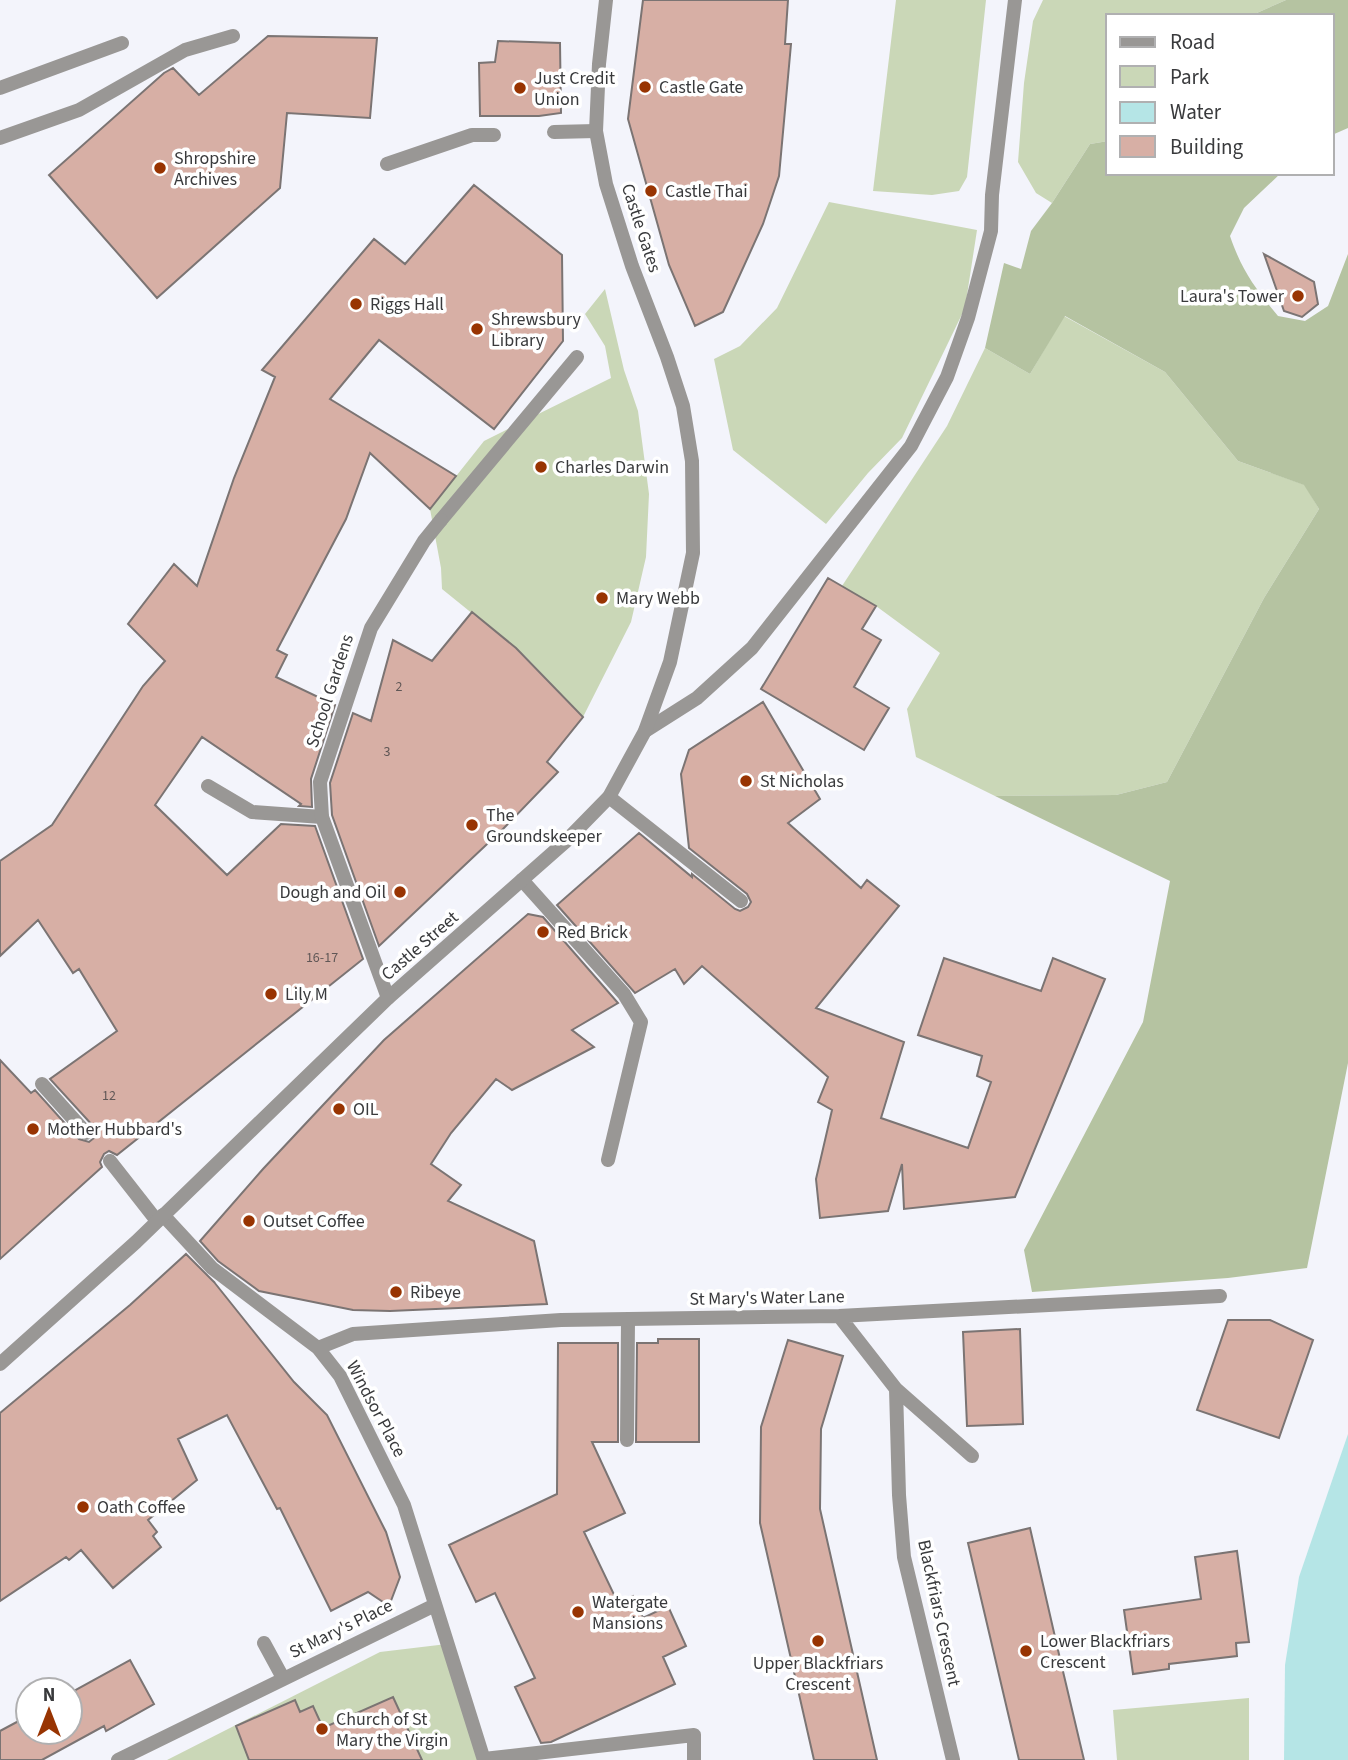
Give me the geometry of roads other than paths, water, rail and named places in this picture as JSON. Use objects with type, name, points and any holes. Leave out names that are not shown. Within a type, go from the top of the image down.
[{"type":"street","name":"Castle Gates","points":[[606,0],[599,64],[596,131],[606,184],[632,266],[683,406],[692,461]]},
{"type":"street","points":[[645,731],[697,698],[752,648],[911,446],[947,377],[968,318],[991,231],[993,182],[1015,0]]},
{"type":"street","points":[[0,138],[79,110],[185,50],[233,36]]},
{"type":"street","points":[[0,88],[122,43]]},
{"type":"street","points":[[554,132],[596,131]]},
{"type":"street","points":[[387,164],[472,135],[494,135]]},
{"type":"street","name":"School Gardens","points":[[388,998],[322,817],[320,782],[371,628],[424,541],[577,357]]},
{"type":"street","name":"Castle Street","points":[[0,1364],[160,1218],[388,998],[565,842],[609,797],[645,731],[670,662],[693,553],[692,461]]},
{"type":"street","points":[[208,786],[251,812],[322,817]]},
{"type":"street","points":[[609,797],[741,901]]},
{"type":"street","points":[[522,880],[624,994],[641,1022],[608,1160]]},
{"type":"street","points":[[42,1084],[86,1133]]},
{"type":"street","name":"Windsor Place","points":[[110,1161],[160,1218],[212,1268],[317,1348],[340,1376],[404,1505],[435,1605]]},
{"type":"street","name":"St Mary's Water Lane","points":[[317,1348],[354,1334],[561,1320],[839,1316],[1220,1296]]},
{"type":"street","points":[[839,1316],[897,1389],[972,1456]]},
{"type":"street","points":[[627,1440],[628,1320]]},
{"type":"street","name":"Blackfriars Crescent","points":[[897,1389],[899,1495],[904,1557],[953,1760]]},
{"type":"street","points":[[435,1605],[484,1760],[694,1735],[694,1760]]},
{"type":"street","name":"St Mary's Place","points":[[118,1760],[435,1605]]},
{"type":"street","points":[[264,1643],[283,1678]]},
{"type":"water","points":[[1348,1434],[1348,1760],[1284,1760],[1285,1665],[1299,1577]]},
{"type":"place","name":"Castle Gate","points":[[645,87]]},
{"type":"place","name":"Just Credit Union","points":[[520,88]]},
{"type":"place","name":"Shropshire Archives","points":[[160,168]]},
{"type":"place","name":"Castle Thai","points":[[651,191]]},
{"type":"place","name":"Laura's Tower","points":[[1298,296]]},
{"type":"place","name":"Riggs Hall","points":[[356,304]]},
{"type":"place","name":"Shrewsbury Library","points":[[477,329]]},
{"type":"place","name":"Charles Darwin","points":[[541,467]]},
{"type":"place","name":"Mary Webb","points":[[602,598]]},
{"type":"place","name":"St Nicholas","points":[[746,781]]},
{"type":"place","name":"The Groundskeeper","points":[[472,825]]},
{"type":"place","name":"Dough and Oil","points":[[400,892]]},
{"type":"place","name":"Red Brick","points":[[543,932]]},
{"type":"place","name":"Lily M","points":[[271,994]]},
{"type":"place","name":"OIL","points":[[339,1109]]},
{"type":"place","name":"Mother Hubbard's","points":[[33,1129]]},
{"type":"place","name":"Outset Coffee","points":[[249,1221]]},
{"type":"place","name":"Ribeye","points":[[396,1292]]},
{"type":"place","name":"Oath Coffee","points":[[83,1507]]},
{"type":"place","name":"Watergate Mansions","points":[[578,1612]]},
{"type":"place","name":"Upper Blackfriars Crescent","points":[[818,1641]]},
{"type":"place","name":"Lower Blackfriars Crescent","points":[[1026,1651]]},
{"type":"place","name":"Church of St Mary the Virgin","points":[[322,1729]]}]
